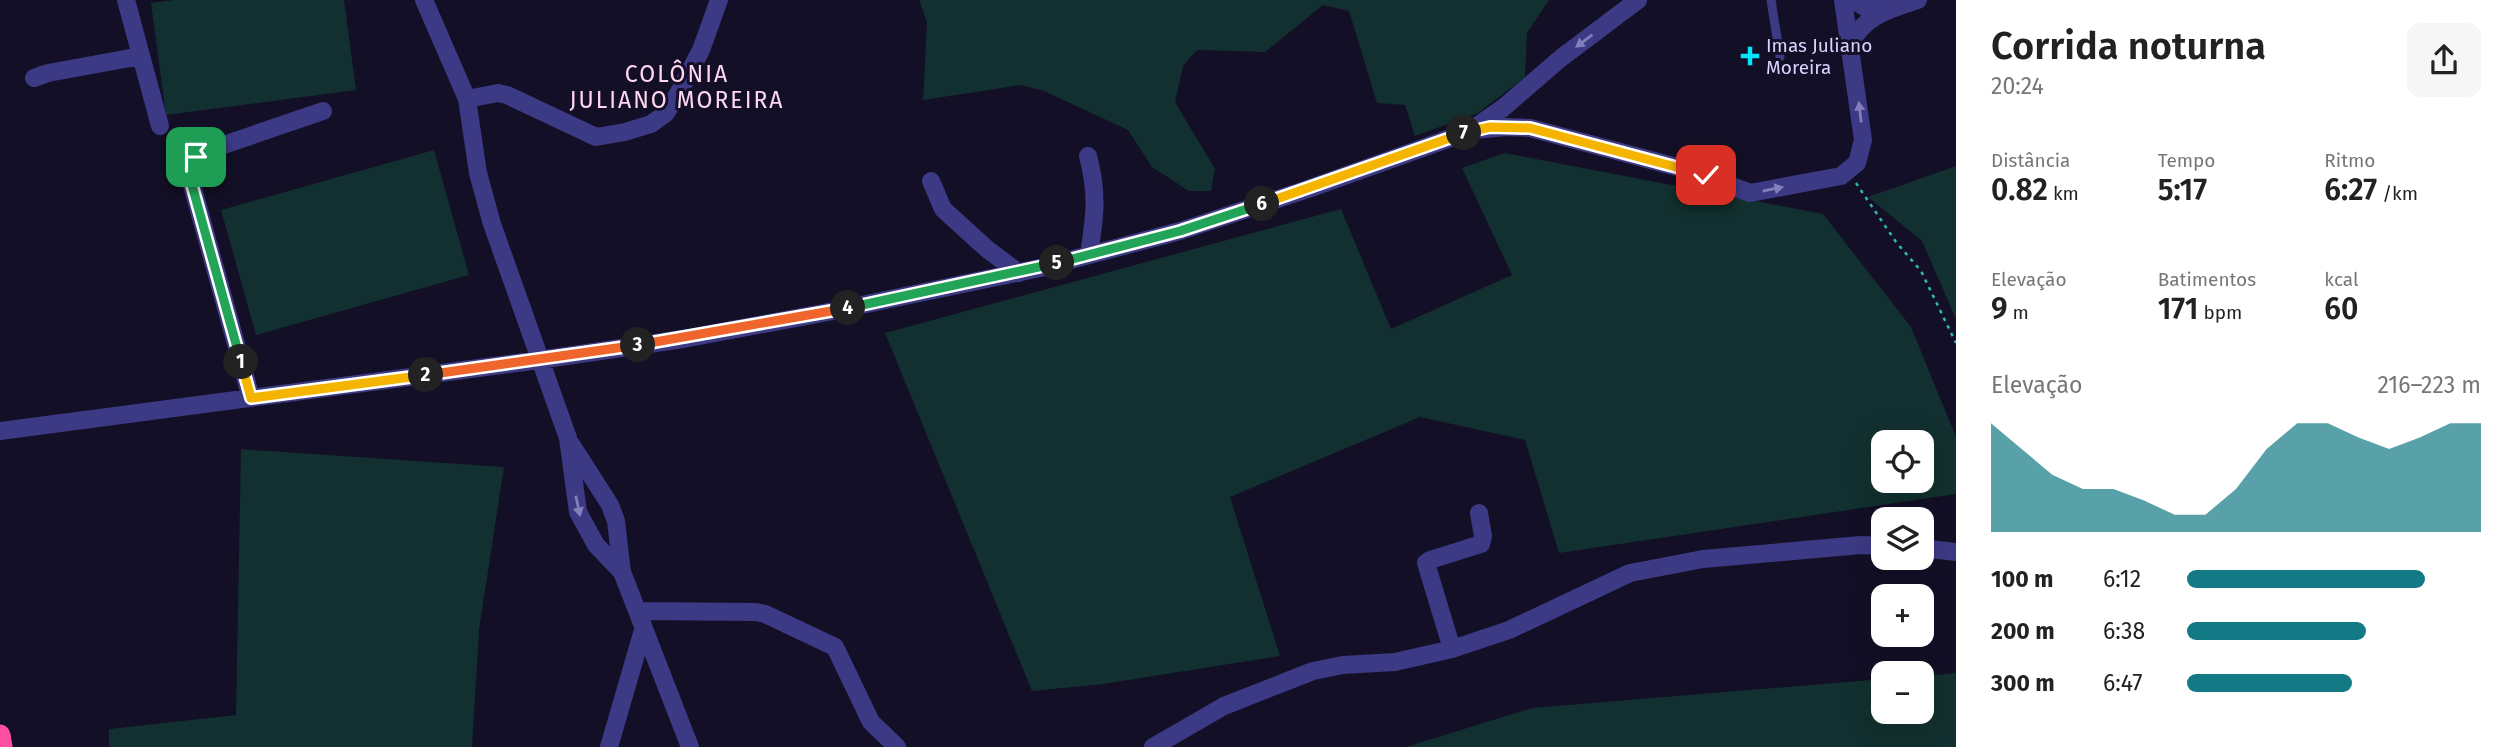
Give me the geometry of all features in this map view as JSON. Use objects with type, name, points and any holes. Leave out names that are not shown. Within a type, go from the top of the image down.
[{"type":"highway","points":[[0,735],[2,747]]},
{"type":"street","points":[[126,0],[160,126]]},
{"type":"street","points":[[424,0],[467,99],[478,173],[488,211],[568,438],[578,512],[596,545],[622,572]]},
{"type":"street","points":[[467,99],[498,93],[507,95],[596,137],[651,124],[665,114],[678,94],[701,50],[719,0]]},
{"type":"street","points":[[1469,131],[1503,108],[1561,58],[1638,0]]},
{"type":"street","points":[[0,431],[683,339],[1019,273],[1180,231],[1308,189],[1469,131],[1498,127],[1530,128],[1692,171],[1750,192],[1841,176],[1857,163],[1863,140],[1843,0]]},
{"type":"street","points":[[1854,0],[1859,5],[1874,10],[1892,9]]},
{"type":"street","points":[[1850,47],[1861,26],[1892,9],[1918,0]]},
{"type":"street","points":[[34,78],[141,56]]},
{"type":"street","points":[[251,398],[190,178],[192,165],[203,152],[323,111]]},
{"type":"street","points":[[1088,156],[1096,196],[1089,254]]},
{"type":"street","points":[[931,181],[943,209],[987,249],[1019,273]]},
{"type":"street","points":[[568,438],[610,505],[616,521],[622,572],[690,747]]},
{"type":"street","points":[[1452,649],[1426,563],[1481,544],[1483,536],[1479,513]]},
{"type":"street","points":[[1153,747],[1224,706],[1313,671],[1343,665],[1395,662],[1452,649],[1509,630],[1630,573],[1703,559],[1871,545]]},
{"type":"street","points":[[1934,549],[1956,552]]},
{"type":"street","points":[[638,611],[756,612],[827,641],[839,653],[871,722],[897,747]]},
{"type":"street","points":[[609,747],[643,630]]},
{"type":"lane","points":[[1771,0],[1780,57]]},
{"type":"path","points":[[1848,172],[1896,242],[1921,271],[1956,343]]},
{"type":"green space","points":[[174,0],[344,0],[356,90],[166,115],[151,3]]},
{"type":"green space","points":[[919,0],[1549,0],[1527,33],[1525,77],[1478,113],[1415,136],[1405,105],[1377,103],[1349,11],[1323,5],[1265,52],[1197,50],[1183,66],[1175,102],[1215,169],[1211,191],[1189,191],[1152,167],[1128,130],[1044,91],[1021,85],[923,100],[927,22]]},
{"type":"green space","points":[[434,150],[469,275],[256,335],[221,210]]},
{"type":"green space","points":[[1505,153],[1823,214],[1911,327],[1956,437],[1956,494],[1559,553],[1525,440],[1420,417],[1230,497],[1280,656],[1103,684],[1032,691],[885,333],[1341,209],[1391,329],[1512,275],[1462,168]]},
{"type":"green space","points":[[1956,166],[1956,319],[1922,241],[1868,197]]},
{"type":"green space","points":[[241,449],[504,467],[479,630],[472,747],[109,747],[109,729],[236,715]]},
{"type":"green space","points":[[1956,673],[1956,747],[1406,747],[1532,708],[1871,680],[1871,724],[1934,724],[1934,675]]},
{"type":"place","name":"Imas Juliano Moreira","points":[[1750,56]]},
{"type":"district","name":"COLÔNIA JULIANO MOREIRA","points":[[677,87]]},
{"type":"route","points":[[196,157],[190,178],[251,398],[683,339],[1040,268],[1180,231],[1308,189],[1469,131],[1490,127],[1530,128],[1706,175]]}]
